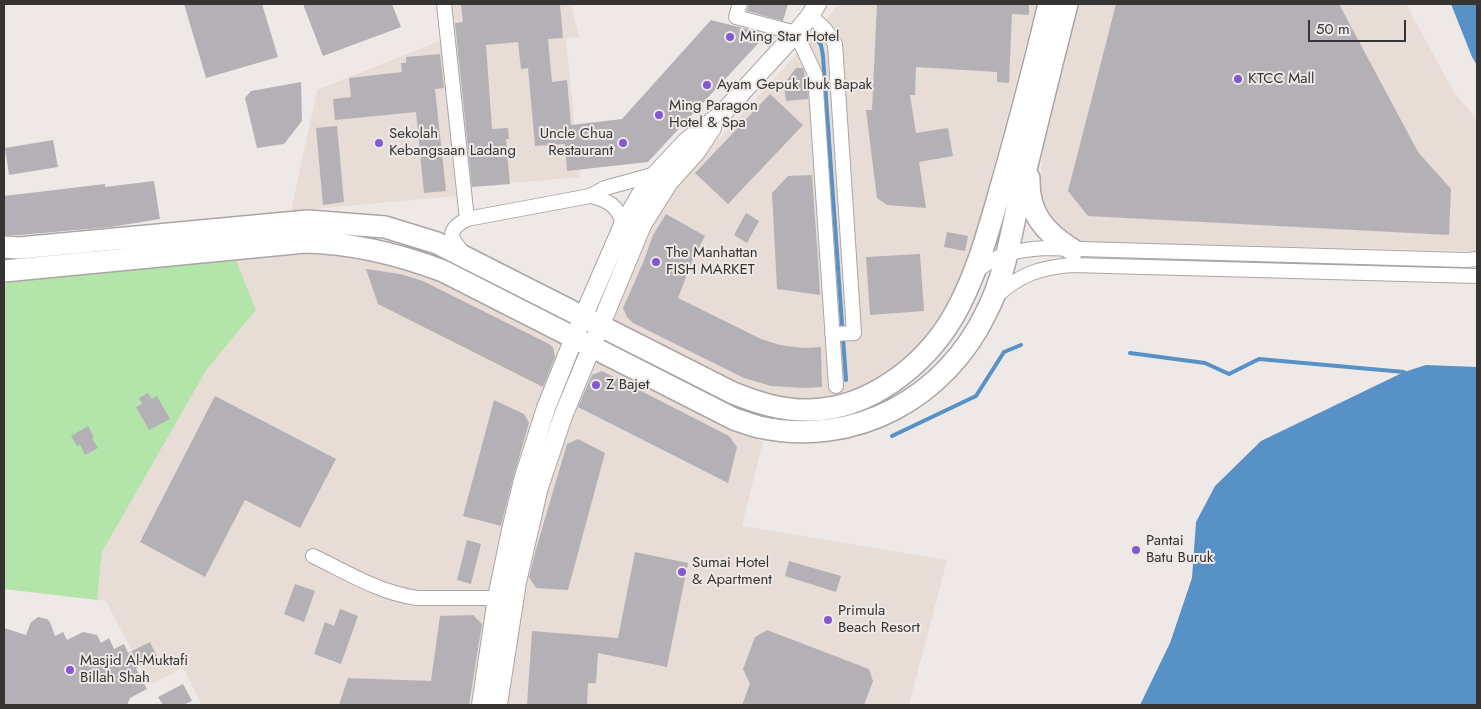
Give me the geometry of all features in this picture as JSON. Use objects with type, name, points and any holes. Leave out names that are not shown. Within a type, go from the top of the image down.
[{"type":"main road","points":[[4,247],[19,248],[308,221],[386,228],[437,243],[733,393],[759,404],[810,410],[837,406],[866,397],[910,368],[923,356],[948,325],[964,298],[974,273],[1014,140],[1049,4]]},
{"type":"main road","points":[[4,271],[305,242],[327,242],[359,246],[436,268],[734,419],[759,427],[796,432],[856,425],[904,405],[929,386],[945,373],[975,334],[992,300],[1006,253],[1067,4]]},
{"type":"main road","points":[[1030,153],[1028,193],[1033,210],[1050,232],[1060,242],[1073,250]]},
{"type":"street","points":[[444,4],[467,219]]},
{"type":"street","points":[[740,4],[736,17],[796,33]]},
{"type":"street","points":[[592,321],[623,225],[640,194],[686,142],[721,114],[796,33],[813,10],[835,44],[854,333],[832,334]]},
{"type":"street","points":[[796,33],[815,74],[836,386]]},
{"type":"street","points":[[481,705],[497,598],[511,530],[546,408],[583,342],[642,225],[669,182],[696,152],[721,114]]},
{"type":"street","points":[[466,257],[453,241],[451,234],[454,227],[467,219],[590,196],[605,188],[656,174]]},
{"type":"street","points":[[590,196],[615,206],[621,215],[623,225]]},
{"type":"street","points":[[974,273],[1006,253],[1027,249],[1477,259]]},
{"type":"street","points":[[992,300],[1012,282],[1023,276],[1051,267],[1071,265],[1477,276]]},
{"type":"street","points":[[498,705],[515,597],[539,486],[563,416],[583,342]]},
{"type":"street","points":[[313,556],[390,593],[417,598],[515,597]]},
{"type":"shaded area","points":[[448,4],[571,4],[579,37],[566,38],[580,177],[465,187]]},
{"type":"shaded area","points":[[838,4],[1037,4],[961,290],[941,326],[889,375],[841,398],[815,401],[789,399],[756,393],[619,326],[612,318],[655,213],[668,194],[818,31]]},
{"type":"shaded area","name":"KTCC Mall","points":[[1078,4],[1406,4],[1454,92],[1477,120],[1477,251],[1079,242],[1061,235],[1043,209],[1039,192],[1043,149]]},
{"type":"shaded area","name":"Sekolah Kebangsaan Ladang","points":[[442,40],[456,196],[291,211],[317,90]]},
{"type":"shaded area","points":[[311,254],[376,259],[420,271],[763,442],[742,526],[947,560],[909,705],[202,705],[183,668],[149,685],[106,601],[97,600],[102,552],[207,369],[256,310],[236,260]]},
{"type":"green space","points":[[236,260],[256,310],[207,369],[102,552],[97,600],[4,589],[4,284],[17,281]]},
{"type":"water","points":[[1451,4],[1477,4],[1477,65],[1472,57]]},
{"type":"water","points":[[1426,365],[1477,367],[1477,705],[1140,705],[1170,643],[1192,578],[1196,522],[1215,486],[1261,441],[1404,372]]},
{"type":"building","points":[[184,4],[262,4],[278,57],[206,78]]},
{"type":"building","points":[[303,4],[392,4],[401,27],[323,56]]},
{"type":"building","points":[[461,4],[560,4],[563,38],[548,39],[552,82],[567,80],[571,125],[622,119],[711,20],[767,34],[648,162],[567,171],[565,144],[535,146],[528,68],[521,69],[518,42],[486,45],[492,129],[508,128],[509,139],[506,139],[510,184],[472,187],[455,23],[463,22]]},
{"type":"building","points":[[749,4],[788,4],[783,21],[747,11]]},
{"type":"building","points":[[877,4],[1029,4],[1029,15],[1012,14],[1009,83],[997,82],[997,72],[916,67],[915,95],[910,95],[916,133],[948,128],[953,156],[919,162],[926,208],[887,205],[877,198],[866,110],[872,110]]},
{"type":"building","name":"KTCC Mall","points":[[1116,4],[1339,4],[1418,152],[1451,189],[1449,235],[1088,216],[1068,191]]},
{"type":"building","points":[[440,54],[444,88],[435,89],[446,191],[424,193],[416,112],[335,120],[333,99],[351,97],[349,78],[402,72],[401,63],[406,63],[406,57]]},
{"type":"building","points":[[796,68],[803,68],[805,79],[807,79],[808,99],[786,101],[784,84]]},
{"type":"building","points":[[301,82],[302,121],[284,144],[257,148],[245,98],[251,91]]},
{"type":"building","points":[[770,94],[803,125],[728,204],[695,173]]},
{"type":"building","points":[[337,126],[344,202],[323,205],[316,128]]},
{"type":"building","points":[[53,140],[58,167],[9,175],[5,148]]},
{"type":"building","points":[[812,175],[820,295],[777,289],[772,193],[788,176]]},
{"type":"building","points":[[154,181],[160,219],[111,227],[4,235],[4,196],[105,184],[105,187]]},
{"type":"building","points":[[746,213],[759,221],[747,243],[734,235]]},
{"type":"building","points":[[666,214],[705,236],[693,259],[678,298],[761,339],[780,345],[803,348],[821,347],[822,387],[771,386],[744,378],[633,323],[627,317],[623,308],[653,235]]},
{"type":"building","points":[[947,232],[968,236],[965,251],[944,247]]},
{"type":"building","points":[[920,254],[924,311],[870,315],[866,257]]},
{"type":"building","points":[[366,269],[400,274],[423,281],[549,344],[553,347],[555,357],[543,387],[378,304]]},
{"type":"building","points":[[602,371],[729,436],[737,447],[728,483],[578,407],[592,375]]},
{"type":"building","points":[[148,393],[152,399],[157,396],[170,419],[149,430],[136,407],[142,404],[139,398]]},
{"type":"building","points":[[215,396],[336,459],[300,528],[245,500],[205,577],[140,542]]},
{"type":"building","points":[[494,400],[524,414],[529,423],[501,526],[463,516]]},
{"type":"building","points":[[88,426],[98,448],[85,455],[80,445],[77,446],[71,436]]},
{"type":"building","points":[[578,439],[605,453],[568,590],[536,588],[529,577],[536,549],[567,444]]},
{"type":"building","points":[[467,540],[481,544],[471,584],[457,580]]},
{"type":"building","points":[[635,552],[688,563],[667,667],[598,653],[596,683],[588,683],[587,705],[527,705],[532,631],[618,638]]},
{"type":"building","points":[[789,561],[841,576],[836,592],[785,576]]},
{"type":"building","points":[[295,584],[315,591],[304,622],[284,614]]},
{"type":"building","points":[[340,609],[358,616],[341,664],[314,654],[325,622],[334,626]]},
{"type":"building","points":[[473,615],[482,624],[469,705],[339,705],[348,678],[431,681],[440,616]]},
{"type":"building","name":"Masjid Al-Muktafi Billah Shah","points":[[38,617],[47,619],[50,622],[55,636],[63,632],[67,640],[83,632],[97,635],[101,643],[109,638],[114,649],[124,644],[128,653],[150,642],[157,657],[136,668],[147,689],[130,698],[127,705],[4,705],[4,628],[26,635],[31,622]]},
{"type":"building","points":[[767,630],[869,669],[873,681],[864,705],[742,705],[750,684],[743,669],[755,637]]},
{"type":"building","points":[[183,684],[192,701],[183,705],[163,705],[158,697]]},
{"type":"waterway","points":[[815,37],[821,45],[823,56],[846,380]]},
{"type":"waterway","points":[[892,436],[976,396],[1004,352],[1021,345]]},
{"type":"waterway","points":[[1130,353],[1205,363],[1229,374],[1259,359],[1404,372]]},
{"type":"place","name":"Ming Star Hotel","points":[[730,37]]},
{"type":"place","name":"KTCC Mall","points":[[1238,79]]},
{"type":"place","name":"Ayam Gepuk Ibuk Bapak","points":[[707,85]]},
{"type":"place","name":"Ming Paragon Hotel & Spa","points":[[659,115]]},
{"type":"place","name":"Sekolah Kebangsaan Ladang","points":[[379,143]]},
{"type":"place","name":"Uncle Chua Restaurant","points":[[623,143]]},
{"type":"place","name":"The Manhattan FISH MARKET","points":[[656,262]]},
{"type":"place","name":"Z Bajet","points":[[596,385]]},
{"type":"place","name":"Pantai Batu Buruk","points":[[1136,550]]},
{"type":"place","name":"Sumai Hotel & Apartment","points":[[682,572]]},
{"type":"place","name":"Primula Beach Resort","points":[[828,620]]},
{"type":"place","name":"Masjid Al-Muktafi Billah Shah","points":[[70,670]]}]
